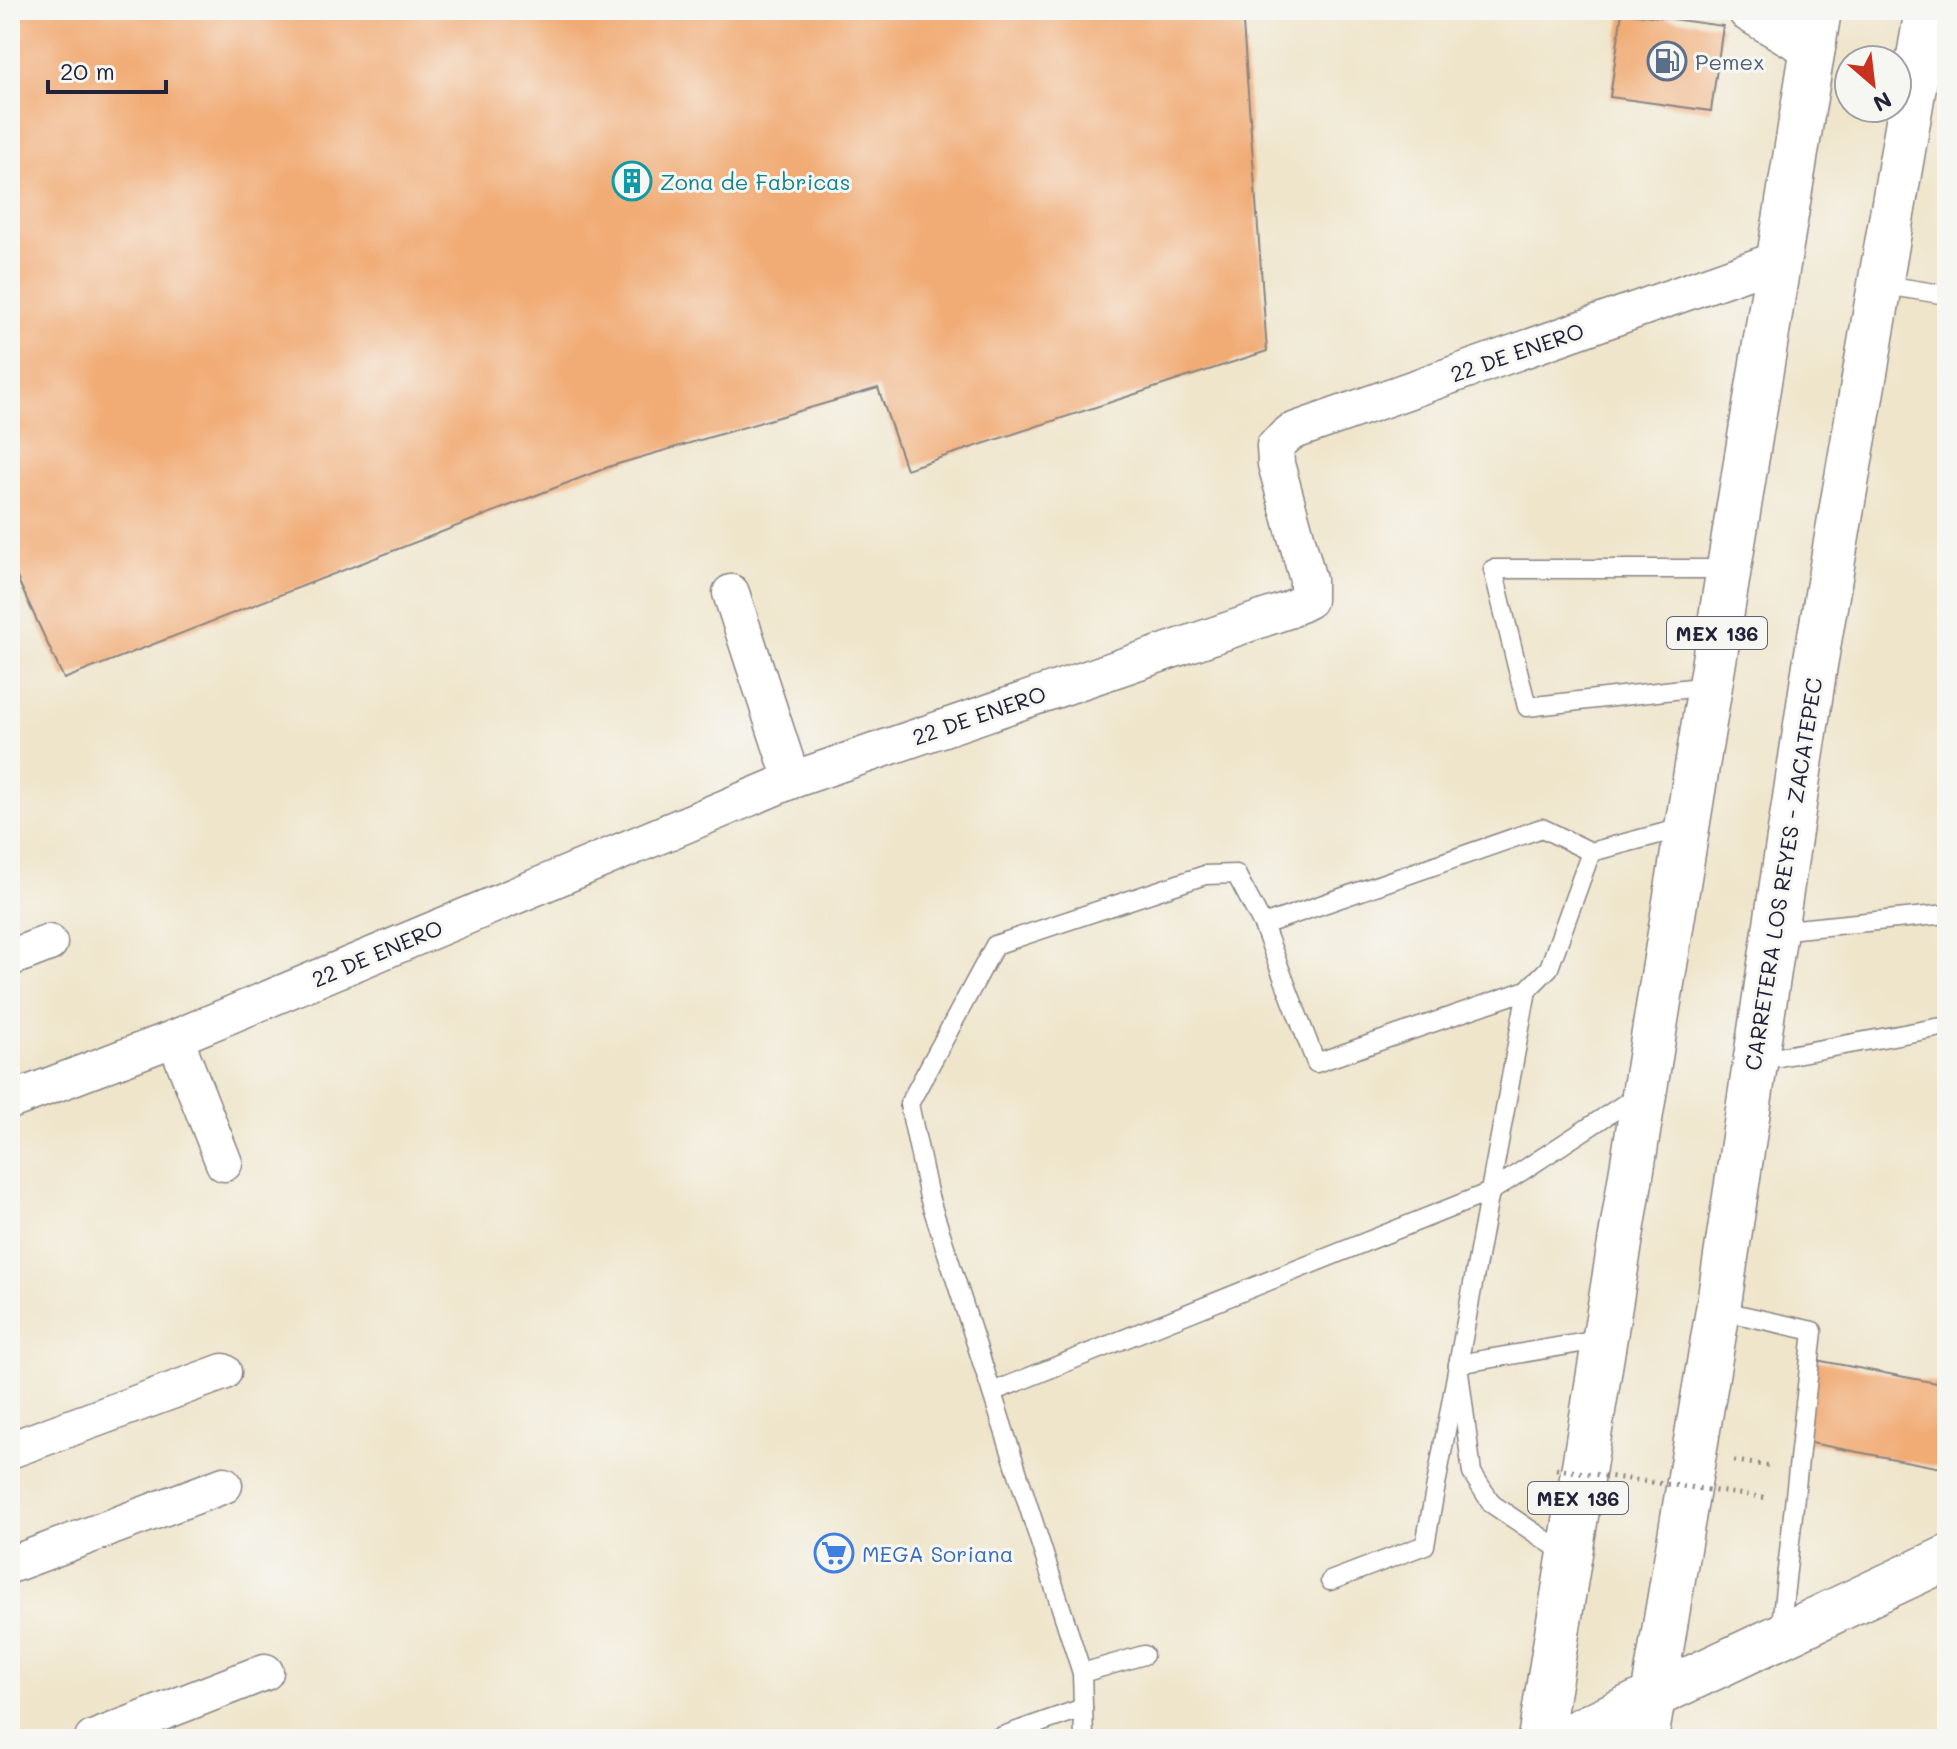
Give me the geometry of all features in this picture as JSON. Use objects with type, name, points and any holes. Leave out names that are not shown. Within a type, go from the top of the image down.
[{"type":"main road","points":[[1750,10],[1816,28]]},
{"type":"main road","name":"CARRETERA LOS REYES - ZACATEPEC","points":[[1649,1718],[1718,1310],[1818,650],[1927,10]]},
{"type":"main road","name":"MEX 136","points":[[1540,1739],[1816,28]]},
{"type":"main road","points":[[1562,1739],[1649,1718],[1780,1637],[1947,1558]]},
{"type":"street","name":"22 DE ENERO","points":[[10,1101],[175,1038],[792,780],[1288,610],[1308,600],[1308,580],[1276,464],[1275,446],[1291,432],[1777,260]]},
{"type":"street","points":[[731,593],[792,780]]},
{"type":"street","points":[[10,958],[49,943]]},
{"type":"street","points":[[175,1038],[224,1163]]},
{"type":"street","points":[[10,1450],[223,1372]]},
{"type":"street","points":[[10,1565],[224,1485]]},
{"type":"street","points":[[93,1739],[265,1672]]},
{"type":"lane","points":[[1879,284],[1947,295]]},
{"type":"lane","points":[[1708,686],[1527,707],[1493,569],[1728,569]]},
{"type":"lane","points":[[1263,925],[1542,828],[1591,852],[1686,827]]},
{"type":"lane","points":[[1084,1739],[1082,1673],[929,1197],[909,1104],[995,945],[1205,875],[1236,874],[1263,925],[1316,1063],[1527,990],[1549,968],[1591,852]]},
{"type":"lane","points":[[1776,931],[1947,914]]},
{"type":"lane","points":[[1330,1581],[1425,1545],[1527,990]]},
{"type":"lane","points":[[1754,1061],[1947,1026]]},
{"type":"lane","points":[[992,1392],[1490,1192],[1643,1091]]},
{"type":"lane","points":[[1718,1310],[1813,1331],[1780,1637]]},
{"type":"lane","points":[[1458,1364],[1604,1339]]},
{"type":"lane","points":[[1458,1364],[1472,1473],[1492,1504],[1569,1556]]},
{"type":"lane","points":[[1082,1673],[1144,1655]]},
{"type":"lane","points":[[994,1739],[1083,1708]]},
{"type":"path","points":[[1556,1469],[1768,1498]]},
{"type":"building","name":"Zona de Fabricas","points":[[10,10],[1242,10],[1267,351],[906,469],[878,388],[611,466],[64,679],[10,563]]},
{"type":"building","name":"Pemex","points":[[1622,12],[1723,26],[1711,111],[1610,97]]},
{"type":"building","points":[[1816,1360],[1947,1385],[1947,1469],[1800,1441]]},
{"type":"place","name":"Pemex","points":[[1667,61]]},
{"type":"place","name":"Zona de Fabricas","points":[[632,181]]},
{"type":"place","name":"MEGA Soriana","points":[[834,1553]]}]
